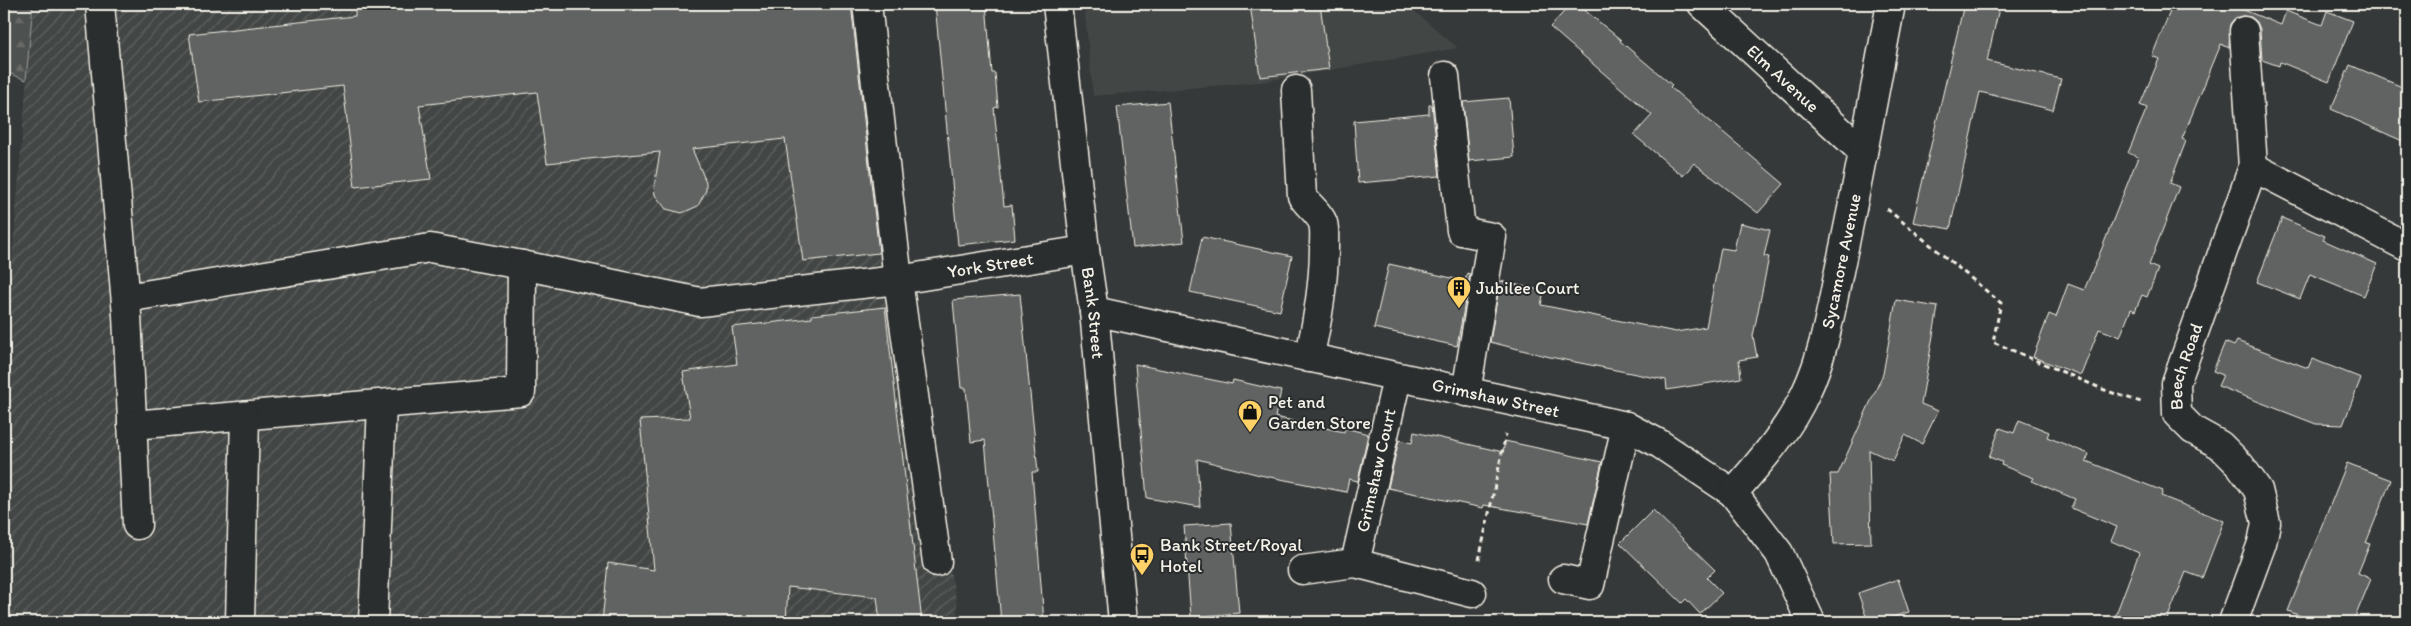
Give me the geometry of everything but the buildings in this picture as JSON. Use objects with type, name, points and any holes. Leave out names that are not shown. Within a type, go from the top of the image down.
[{"type":"street","points":[[100,4],[126,298],[137,525]]},
{"type":"street","points":[[867,4],[898,280],[937,562]]},
{"type":"street","name":"Bank Street","points":[[1057,4],[1085,250],[1094,311],[1123,622]]},
{"type":"street","name":"Elm Avenue","points":[[1702,4],[1863,152]]},
{"type":"street","name":"Sycamore Avenue","points":[[1733,493],[1762,461],[1806,393],[1822,353],[1857,185],[1891,4]]},
{"type":"street","name":"Beech Road","points":[[2233,622],[2262,543],[2266,522],[2258,490],[2240,464],[2220,445],[2193,430],[2177,414],[2176,383],[2253,167],[2244,31]]},
{"type":"street","points":[[1446,76],[1462,231],[1492,237],[1466,392]]},
{"type":"street","points":[[1296,90],[1302,196],[1324,224],[1321,303],[1309,358]]},
{"type":"street","points":[[2253,167],[2407,247]]},
{"type":"street","name":"York Street","points":[[126,298],[430,248],[700,302],[898,280],[1085,250]]},
{"type":"street","points":[[132,425],[521,392],[522,266]]},
{"type":"street","name":"Grimshaw Street","points":[[1094,311],[1626,426],[1660,444],[1733,493],[1780,553],[1811,622]]},
{"type":"street","name":"Grimshaw Court","points":[[1355,563],[1397,378]]},
{"type":"street","points":[[373,622],[382,404]]},
{"type":"street","points":[[240,622],[244,416]]},
{"type":"street","points":[[1563,579],[1590,585],[1626,426]]},
{"type":"street","points":[[1302,570],[1355,563],[1472,593]]},
{"type":"path","points":[[1857,185],[2001,303],[1993,342],[2107,391],[2177,414]]},
{"type":"path","points":[[1472,593],[1512,402]]},
{"type":"shaded area","points":[[33,4],[858,4],[887,264],[957,603],[958,622],[4,622],[4,358]]},
{"type":"shaded area","points":[[1084,4],[1406,4],[1458,48],[1260,82],[1093,96]]},
{"type":"green space","points":[[4,4],[33,4],[26,80],[4,71]]},
{"type":"place","name":"Jubilee Court","points":[[1459,309]]},
{"type":"place","name":"Pet and Garden Store","points":[[1250,433]]},
{"type":"place","name":"Bank Street/Royal Hotel","points":[[1142,576]]}]
